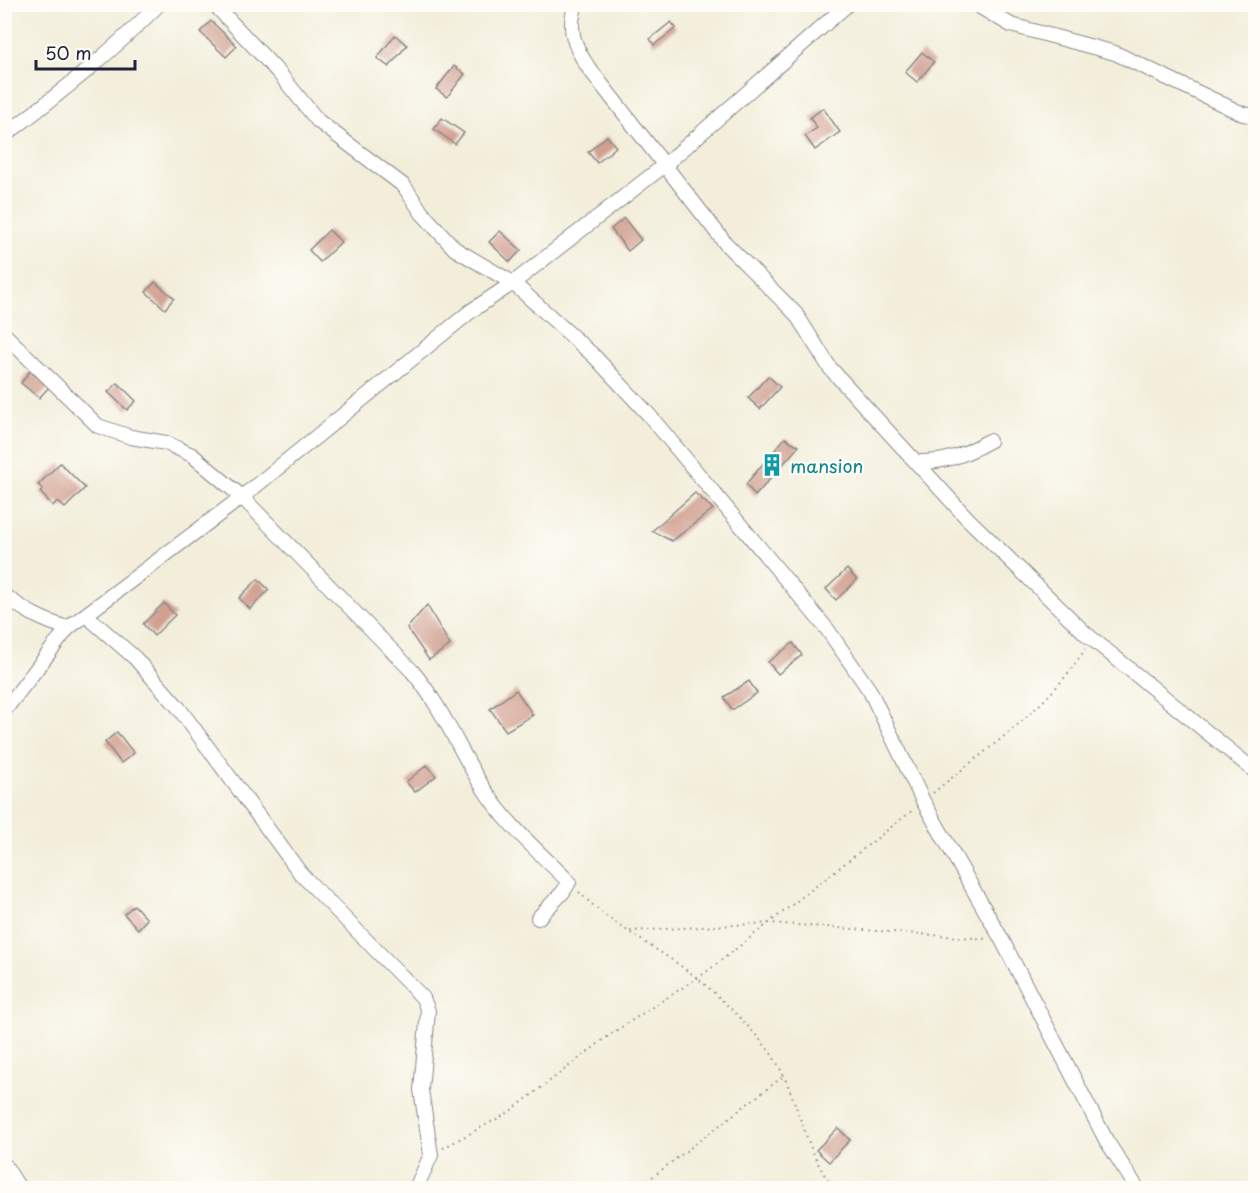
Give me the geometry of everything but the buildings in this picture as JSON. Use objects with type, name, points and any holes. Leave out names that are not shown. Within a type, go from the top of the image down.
[{"type":"street","points":[[4,136],[77,81],[159,4]]},
{"type":"street","points":[[214,4],[279,73],[318,121],[404,186],[423,213],[454,249],[513,283],[595,357],[649,415],[827,629],[870,691],[923,801],[1002,940],[1106,1140],[1137,1188]]},
{"type":"street","points":[[576,4],[571,25],[579,52],[726,244],[796,314],[830,368],[967,518],[1091,638],[1256,772]]},
{"type":"street","points":[[4,711],[68,628],[87,616],[242,497],[471,310],[513,283],[666,164],[848,4]]},
{"type":"street","points":[[975,4],[1011,25],[1115,53],[1243,114],[1256,116]]},
{"type":"street","points":[[4,334],[98,426],[131,437],[166,443],[192,455],[242,497],[421,682],[483,787],[502,813],[569,882],[563,892],[538,918]]},
{"type":"street","points":[[916,462],[936,463],[956,458],[989,441]]},
{"type":"street","points":[[4,595],[24,611],[46,622],[68,628]]},
{"type":"street","points":[[87,616],[128,652],[178,707],[301,874],[423,998],[428,1011],[421,1090],[431,1155],[420,1182],[407,1188]]},
{"type":"street","points":[[4,1164],[20,1188]]},
{"type":"path","points":[[431,1155],[508,1113],[611,1034],[697,978],[770,923],[1033,710],[1075,665],[1091,638]]},
{"type":"path","points":[[569,882],[594,908],[697,978],[763,1043],[785,1075],[800,1124],[816,1162],[834,1188]]},
{"type":"path","points":[[628,931],[770,923],[1002,940]]},
{"type":"path","points":[[638,1188],[785,1075]]},
{"type":"place","name":"mansion","points":[[772,465]]}]
